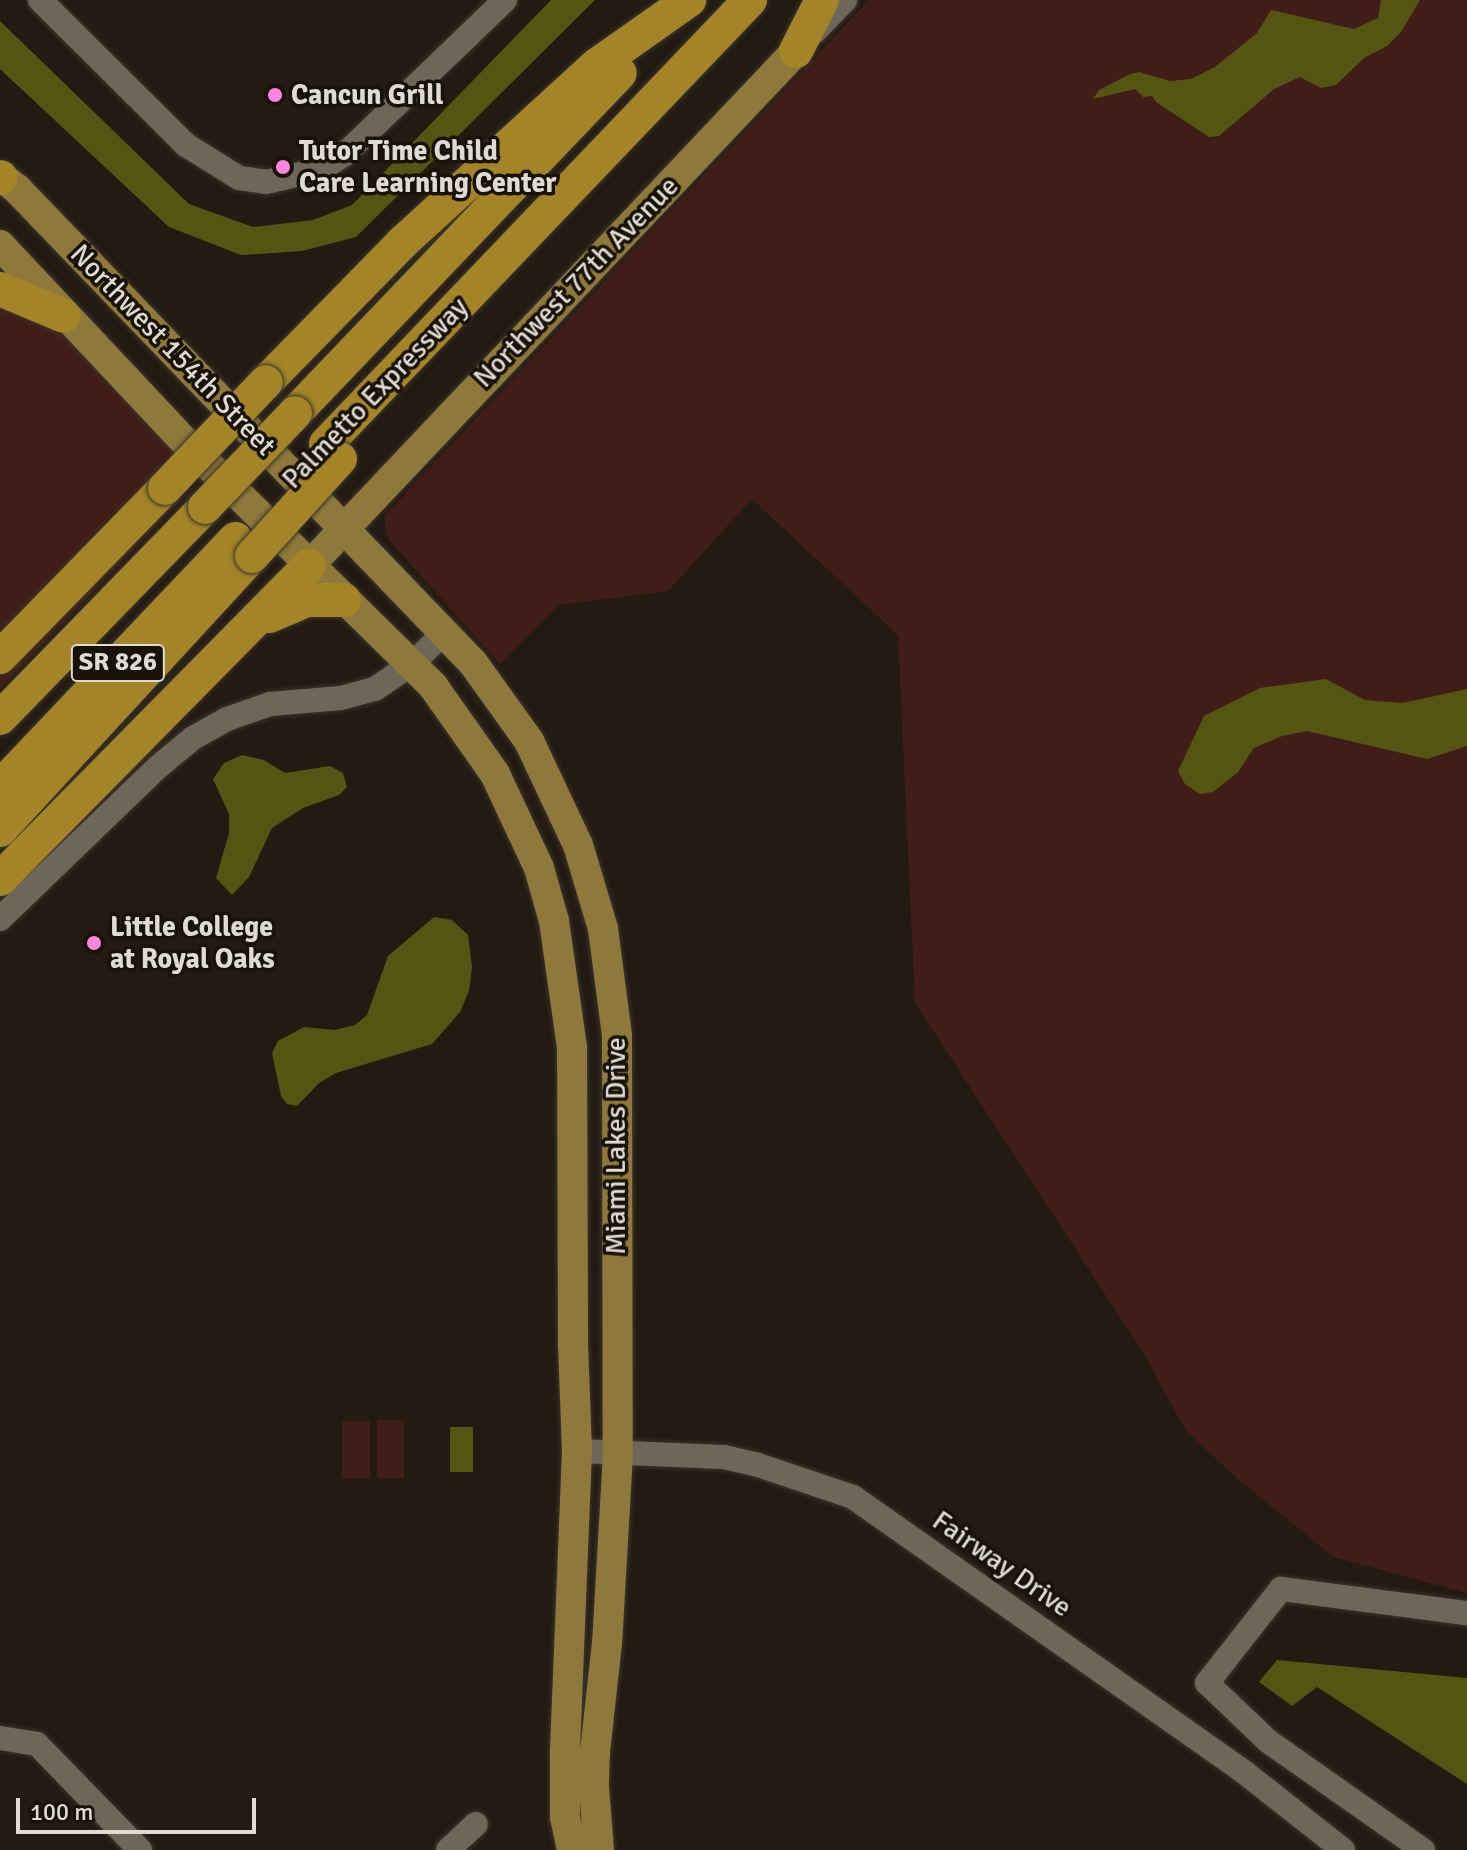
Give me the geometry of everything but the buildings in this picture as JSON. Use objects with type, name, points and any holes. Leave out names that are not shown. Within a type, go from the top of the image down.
[{"type":"highway","points":[[0,657],[403,242],[597,65],[689,0]]},
{"type":"highway","name":"Palmetto Expressway","points":[[0,718],[689,0]]},
{"type":"highway","name":"Palmetto Expressway","points":[[0,787],[243,547],[552,207],[750,0]]},
{"type":"highway","points":[[796,51],[822,0]]},
{"type":"highway","points":[[0,289],[64,316]]},
{"type":"highway","points":[[0,830],[243,547]]},
{"type":"highway","points":[[0,879],[309,566]]},
{"type":"highway","points":[[257,620],[307,600],[344,600]]},
{"type":"main road","name":"Northwest 77th Avenue","points":[[309,566],[796,51]]},
{"type":"main road","name":"Northwest 154th Street","points":[[0,177],[17,189],[344,527]]},
{"type":"main road","name":"Northwest 154th Street","points":[[0,245],[64,316],[309,566]]},
{"type":"main road","name":"Miami Lakes Drive","points":[[344,527],[445,632],[496,691],[543,766],[578,845],[603,929],[617,1036],[618,1454],[594,1788],[599,1850]]},
{"type":"main road","name":"Miami Lakes Drive","points":[[309,566],[413,663],[470,735],[508,796],[539,868],[554,921],[572,1047],[572,1330],[577,1451],[565,1753],[565,1817],[572,1850]]},
{"type":"street","points":[[40,0],[186,145],[239,178],[266,182],[322,169],[345,154],[505,0]]},
{"type":"street","name":"Northwest 77th Avenue","points":[[796,51],[845,0]]},
{"type":"street","points":[[0,919],[158,767],[207,729],[276,703],[363,694],[385,685],[445,632]]},
{"type":"street","name":"Fairway Drive","points":[[577,1451],[724,1457],[758,1465],[853,1497],[1244,1772],[1343,1850]]},
{"type":"street","points":[[1423,1850],[1268,1741],[1207,1683],[1281,1589],[1467,1613]]},
{"type":"street","points":[[0,1738],[37,1744],[140,1850]]},
{"type":"street","points":[[1244,1772],[1268,1741]]},
{"type":"street","points":[[448,1850],[476,1824]]},
{"type":"shaded area","points":[[551,0],[595,0],[356,237],[302,251],[241,255],[169,227],[0,69],[0,21],[189,204],[253,227],[313,220],[352,205]]},
{"type":"shaded area","points":[[869,0],[1467,0],[1467,1593],[1334,1557],[1240,1481],[1186,1431],[1144,1354],[915,1003],[898,635],[752,499],[668,591],[559,605],[500,664],[388,539],[384,516]]},
{"type":"shaded area","points":[[1381,0],[1420,0],[1401,32],[1387,46],[1364,58],[1336,85],[1321,88],[1300,77],[1274,89],[1219,136],[1209,137],[1156,102],[1152,96],[1143,97],[1135,89],[1093,99],[1099,90],[1130,74],[1139,72],[1170,81],[1191,79],[1215,67],[1257,33],[1271,10],[1354,29],[1378,18]]},
{"type":"shaded area","points":[[0,297],[61,332],[179,455],[0,643]]},
{"type":"shaded area","points":[[175,493],[182,499],[0,689],[0,667]]},
{"type":"shaded area","points":[[1326,679],[1365,700],[1403,703],[1467,689],[1467,746],[1427,759],[1307,731],[1282,736],[1254,748],[1238,772],[1213,792],[1200,794],[1185,784],[1178,771],[1204,716],[1260,688]]},
{"type":"shaded area","points":[[242,755],[264,760],[285,773],[330,766],[343,773],[347,787],[339,795],[303,808],[272,828],[249,877],[232,895],[216,878],[229,833],[229,814],[213,779],[224,763]]},
{"type":"shaded area","points":[[434,917],[452,920],[468,935],[472,967],[469,991],[460,1012],[432,1044],[336,1073],[319,1083],[297,1106],[287,1104],[281,1096],[272,1053],[278,1041],[304,1027],[335,1030],[355,1025],[367,1015],[388,956]]},
{"type":"shaded area","points":[[377,1420],[404,1420],[404,1478],[377,1478]]},
{"type":"shaded area","points":[[342,1421],[370,1421],[370,1478],[342,1478]]},
{"type":"shaded area","points":[[450,1427],[473,1427],[473,1472],[450,1472]]},
{"type":"shaded area","points":[[1277,1660],[1467,1678],[1467,1784],[1317,1687],[1292,1706],[1259,1682]]},
{"type":"place","name":"Cancun Grill","points":[[275,95]]},
{"type":"place","name":"Tutor Time Child Care Learning Center","points":[[283,167]]},
{"type":"place","name":"Little College at Royal Oaks","points":[[94,943]]}]
